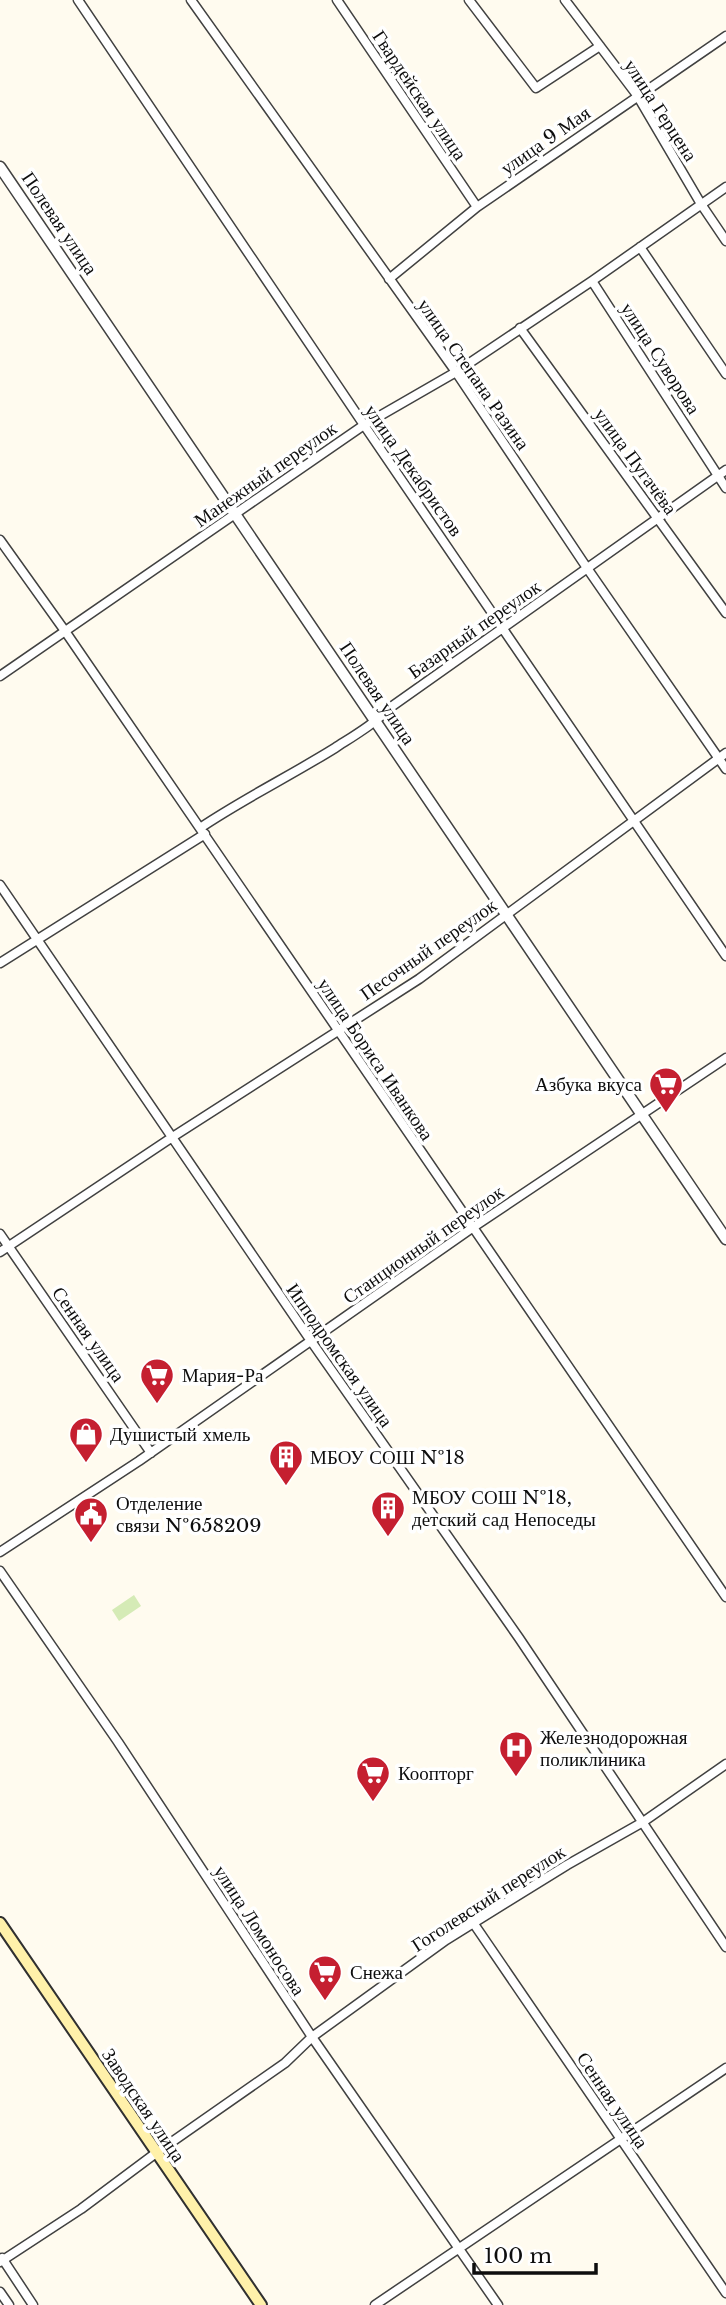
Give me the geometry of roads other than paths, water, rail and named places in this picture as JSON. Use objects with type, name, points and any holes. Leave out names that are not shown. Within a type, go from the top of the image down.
[{"type":"main road","name":"Заводская улица","points":[[0,1923],[261,2305]]},
{"type":"street","name":"улица Декабристов","points":[[78,0],[726,956]]},
{"type":"street","name":"улица Степана Разина","points":[[191,0],[456,372],[587,568],[722,755],[726,769]]},
{"type":"street","name":"Гвардейская улица","points":[[337,0],[477,207]]},
{"type":"street","points":[[469,0],[536,88],[600,46]]},
{"type":"street","name":"улица Герцена","points":[[565,0],[637,95],[726,241]]},
{"type":"street","name":"улица 9 Мая","points":[[389,279],[477,207],[726,36]]},
{"type":"street","name":"Полевая улица","points":[[0,167],[726,1239]]},
{"type":"street","name":"Манежный переулок","points":[[0,676],[364,425],[456,372],[726,187]]},
{"type":"street","points":[[640,247],[726,374]]},
{"type":"street","name":"улица Суворова","points":[[592,281],[722,473],[726,488]]},
{"type":"street","name":"улица Пугачёва","points":[[520,328],[726,613]]},
{"type":"street","name":"Базарный переулок","points":[[0,964],[202,831],[232,806],[297,772],[377,722],[391,707],[722,473]]},
{"type":"street","name":"улица Бориса Иванкова","points":[[0,540],[726,1597]]},
{"type":"street","name":"Песочный переулок","points":[[0,1252],[171,1138],[419,979],[722,755]]},
{"type":"street","name":"Ипподромская улица","points":[[0,885],[726,1947]]},
{"type":"street","name":"Станционный переулок","points":[[0,1552],[151,1453],[472,1228],[726,1058]]},
{"type":"street","name":"Сенная улица","points":[[0,1234],[151,1453]]},
{"type":"street","name":"улица Ломоносова","points":[[0,1571],[118,1742],[312,2037],[498,2305]]},
{"type":"street","name":"Гоголевский переулок","points":[[1,2259],[81,2209],[285,2063],[312,2037],[446,1940],[567,1865],[643,1822],[726,1764]]},
{"type":"street","name":"Сенная улица","points":[[474,1924],[726,2293]]},
{"type":"street","points":[[375,2305],[726,2068]]},
{"type":"street","points":[[1,2259],[33,2305]]},
{"type":"street","points":[[0,2292],[9,2305]]},
{"type":"place","name":"Азбука вкуса","points":[[666,1114]]},
{"type":"place","name":"Мария-Ра","points":[[157,1405]]},
{"type":"place","name":"Душистый хмель","points":[[86,1464]]},
{"type":"place","name":"МБОУ СОШ №18","points":[[286,1487]]},
{"type":"place","name":"МБОУ СОШ №18, детский сад Непоседы","points":[[388,1538]]},
{"type":"place","name":"Отделение связи №658209","points":[[91,1544]]},
{"type":"place","name":"Железнодорожная поликлиника","points":[[516,1778]]},
{"type":"place","name":"Коопторг","points":[[373,1803]]},
{"type":"place","name":"Снежа","points":[[325,2002]]}]
